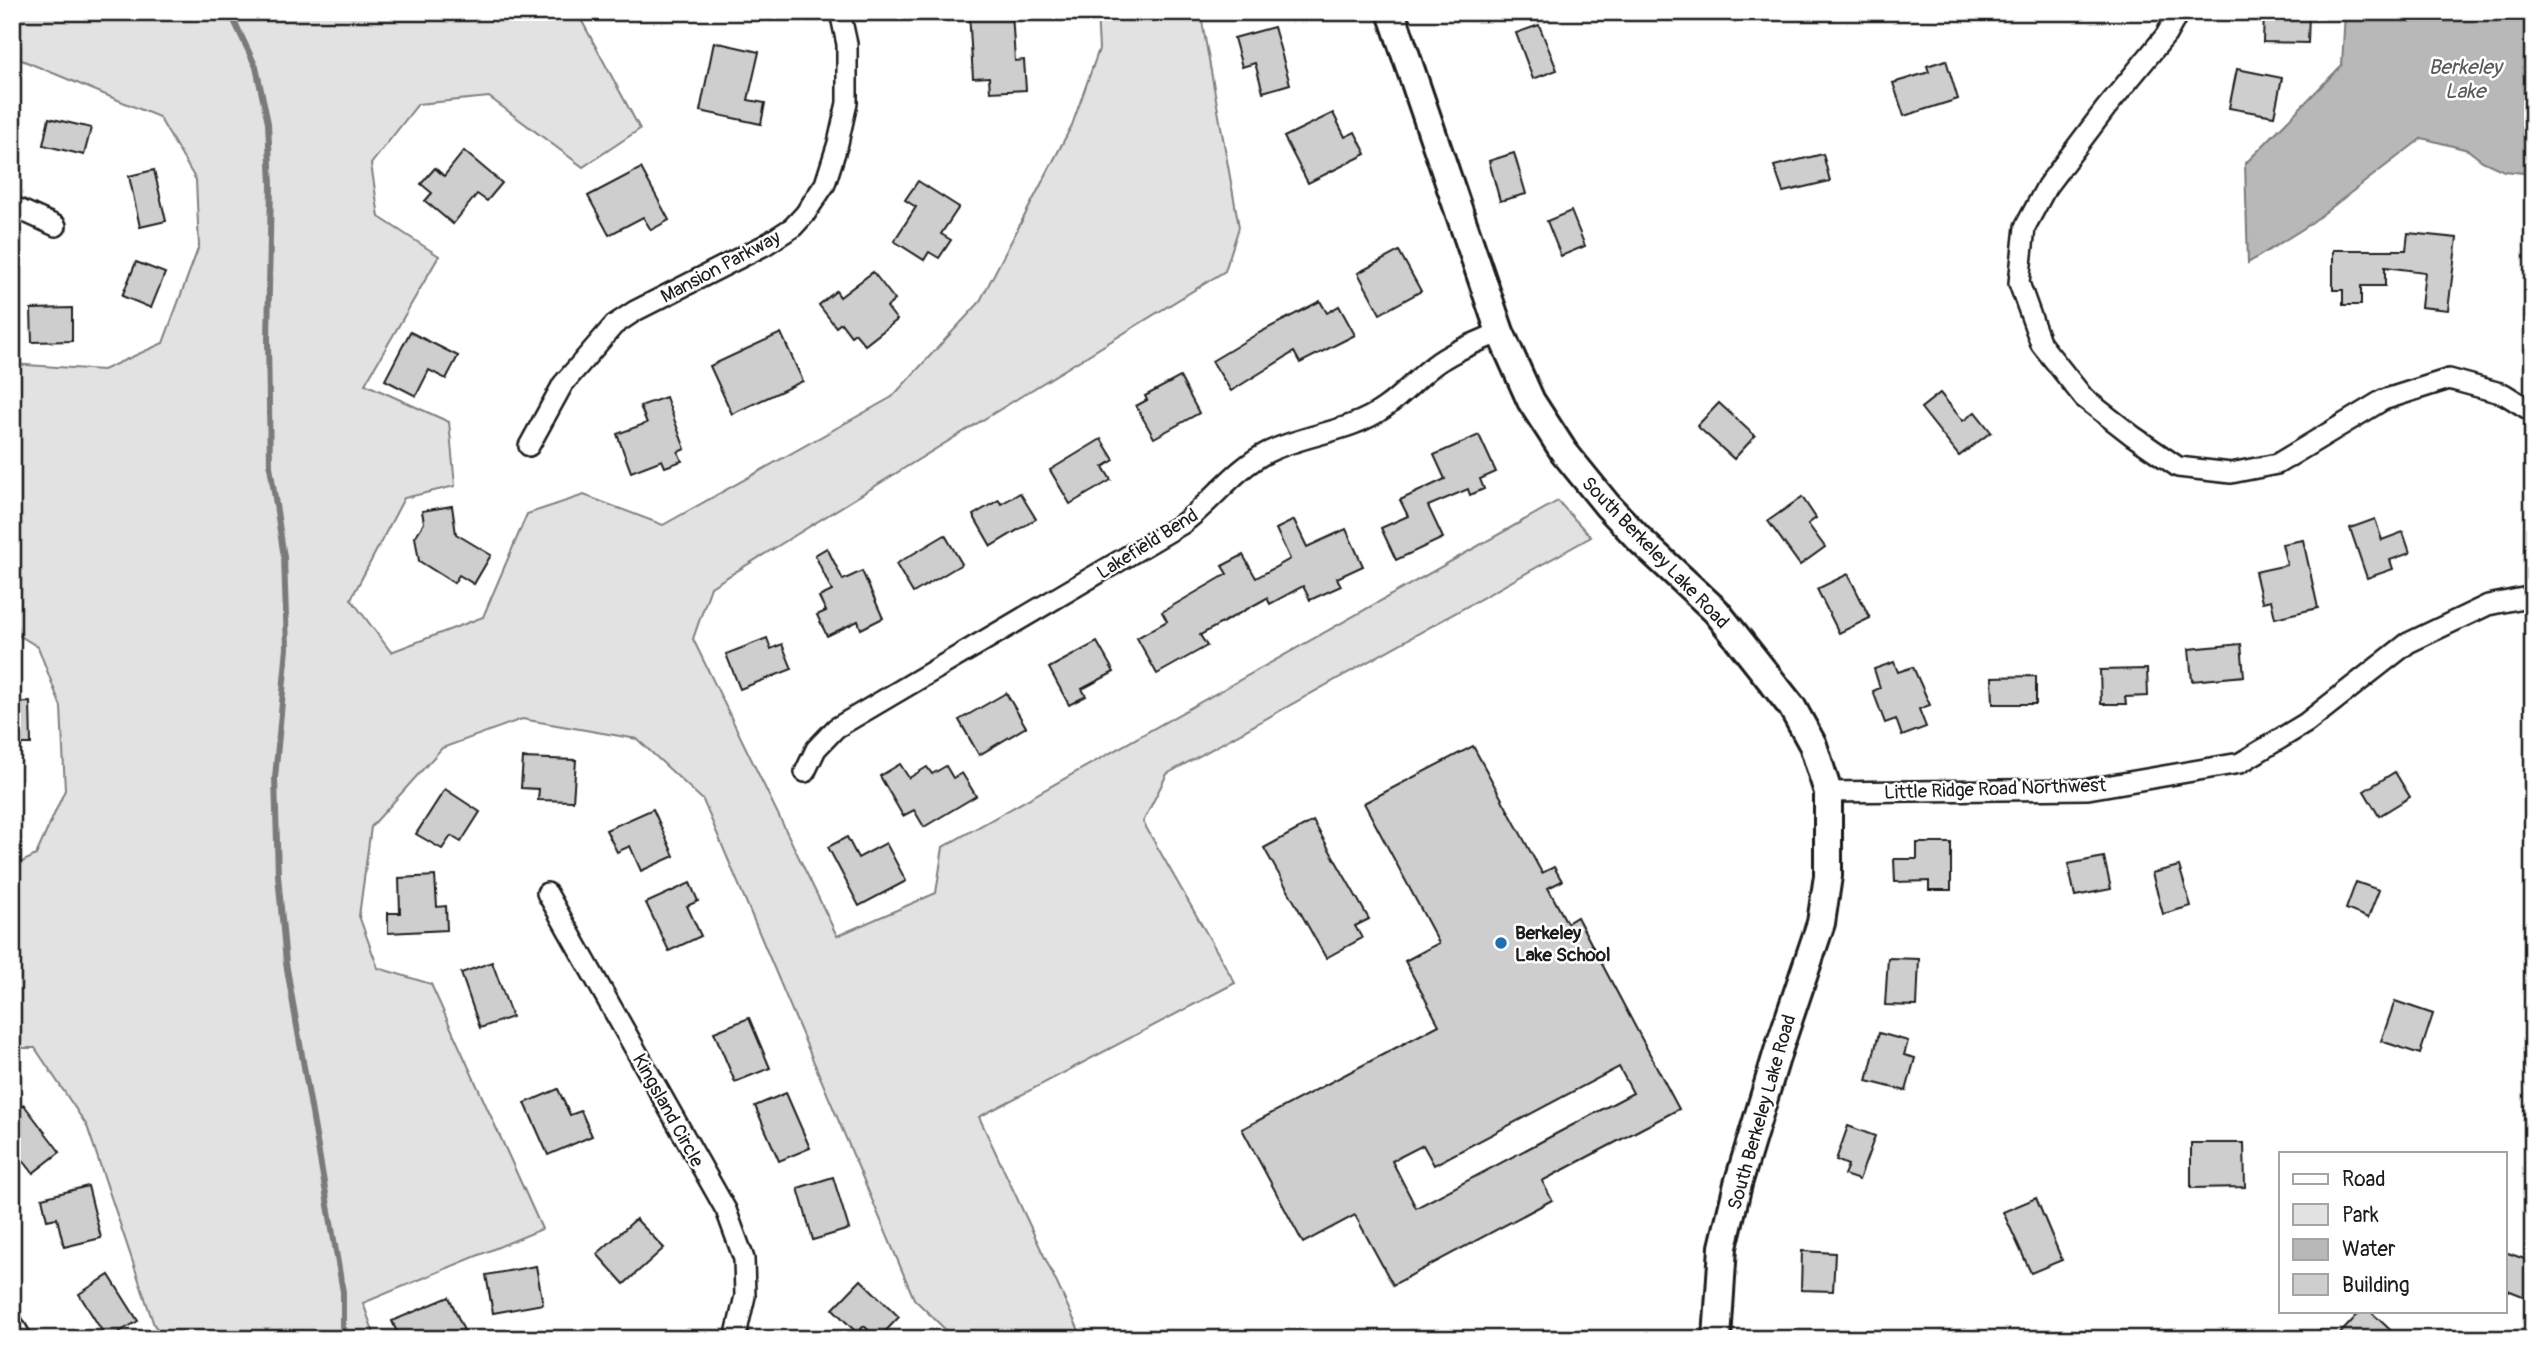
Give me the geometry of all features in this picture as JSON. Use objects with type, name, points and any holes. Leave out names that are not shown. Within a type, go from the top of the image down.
[{"type":"street","name":"Mansion Parkway","points":[[529,446],[563,384],[614,325],[635,311],[765,245],[793,227],[805,214],[825,184],[847,103],[847,44],[840,12]]},
{"type":"street","name":"South Berkeley Lake Road","points":[[1391,12],[1500,332],[1531,401],[1564,452],[1607,505],[1641,541],[1716,611],[1792,707],[1813,745],[1828,792],[1828,876],[1821,923],[1777,1051],[1738,1184],[1723,1247],[1717,1339]]},
{"type":"street","points":[[2179,12],[2166,36],[2106,107],[2047,186],[2025,227],[2019,284],[2041,344],[2084,398],[2178,467],[2231,473],[2277,464],[2383,400],[2449,379],[2504,394],[2533,412]]},
{"type":"street","points":[[12,205],[56,226]]},
{"type":"street","name":"Lakefield Bend","points":[[805,772],[816,749],[836,728],[1182,524],[1199,512],[1253,461],[1270,451],[1366,418],[1384,409],[1445,357],[1500,332]]},
{"type":"street","name":"Little Ridge Road Northwest","points":[[1828,792],[2088,789],[2240,764],[2306,723],[2407,643],[2488,606],[2533,596]]},
{"type":"street","name":"Kingsland Circle","points":[[547,893],[726,1210],[744,1259],[745,1296],[735,1339]]},
{"type":"street","points":[[12,1322],[22,1339]]},
{"type":"green space","points":[[12,12],[577,12],[640,129],[583,167],[489,97],[418,104],[371,164],[379,217],[439,256],[365,384],[449,422],[455,486],[404,498],[351,599],[391,652],[483,617],[527,514],[584,495],[663,525],[892,397],[979,303],[1072,125],[1099,49],[1097,12],[1187,12],[1202,21],[1239,227],[1225,271],[711,587],[693,639],[837,936],[936,893],[943,847],[1558,501],[1591,537],[1167,774],[1143,822],[1235,983],[979,1117],[1083,1339],[955,1339],[914,1299],[703,800],[637,739],[522,719],[442,748],[371,827],[359,916],[378,968],[431,984],[542,1229],[363,1303],[376,1339],[166,1339],[154,1325],[87,1126],[35,1048],[12,1048],[12,867],[36,855],[65,790],[61,707],[38,647],[12,631],[12,364],[103,370],[163,343],[199,246],[196,180],[159,117],[12,56]]},
{"type":"water","name":"Berkeley Lake","points":[[2345,12],[2533,12],[2533,174],[2504,171],[2482,161],[2468,150],[2422,138],[2306,227],[2248,263],[2245,164],[2342,65]]},
{"type":"building","points":[[969,12],[1012,12],[1015,61],[1024,60],[1026,90],[990,92],[989,77],[973,78]]},
{"type":"building","points":[[2264,12],[2309,12],[2308,43],[2263,42]]},
{"type":"building","points":[[1539,25],[1557,70],[1533,79],[1516,33]]},
{"type":"building","points":[[1274,27],[1290,84],[1263,92],[1255,63],[1242,67],[1234,38]]},
{"type":"building","points":[[714,42],[759,52],[748,100],[765,103],[761,124],[700,111]]},
{"type":"building","points":[[1946,60],[1958,99],[1904,116],[1893,83],[1929,72],[1927,66]]},
{"type":"building","points":[[2237,69],[2282,78],[2274,116],[2229,108]]},
{"type":"building","points":[[1333,113],[1345,137],[1355,132],[1366,154],[1308,183],[1284,137]]},
{"type":"building","points":[[49,118],[91,128],[84,155],[43,145]]},
{"type":"building","points":[[464,151],[502,183],[487,201],[477,194],[453,224],[425,201],[432,193],[421,184],[435,168],[444,176]]},
{"type":"building","points":[[1514,153],[1526,194],[1500,201],[1489,161]]},
{"type":"building","points":[[1823,154],[1830,181],[1783,192],[1774,166]]},
{"type":"building","points":[[641,168],[669,220],[651,230],[643,217],[609,235],[588,196]]},
{"type":"building","points":[[154,170],[166,221],[140,227],[129,176]]},
{"type":"building","points":[[918,181],[959,207],[941,234],[951,240],[939,258],[929,252],[924,260],[894,241],[916,207],[905,200]]},
{"type":"building","points":[[1571,211],[1585,246],[1561,256],[1547,221]]},
{"type":"building","points":[[2408,233],[2457,238],[2448,310],[2421,307],[2425,272],[2385,267],[2385,286],[2361,286],[2361,305],[2343,305],[2343,290],[2333,290],[2333,250],[2406,250]]},
{"type":"building","points":[[1399,251],[1421,291],[1380,314],[1358,273]]},
{"type":"building","points":[[136,262],[165,273],[151,308],[122,296]]},
{"type":"building","points":[[873,272],[895,300],[887,307],[897,320],[865,345],[855,333],[851,336],[841,323],[836,327],[819,305],[836,291],[840,297]]},
{"type":"building","points":[[1320,301],[1327,313],[1339,306],[1355,335],[1300,363],[1294,352],[1231,391],[1212,361]]},
{"type":"building","points":[[72,308],[72,341],[32,342],[31,309]]},
{"type":"building","points":[[410,332],[458,356],[446,379],[429,370],[416,396],[385,380]]},
{"type":"building","points":[[781,333],[803,381],[732,414],[710,366]]},
{"type":"building","points":[[1180,377],[1199,413],[1154,438],[1136,406],[1147,400],[1145,396]]},
{"type":"building","points":[[1940,393],[1963,421],[1975,412],[1991,432],[1959,456],[1921,408]]},
{"type":"building","points":[[666,397],[685,449],[678,452],[682,461],[665,467],[662,460],[631,472],[617,434],[647,423],[640,406]]},
{"type":"building","points":[[1719,403],[1755,436],[1734,459],[1697,426]]},
{"type":"building","points":[[1479,435],[1496,472],[1480,479],[1484,489],[1470,495],[1468,489],[1428,506],[1443,538],[1396,560],[1381,528],[1408,516],[1400,500],[1445,479],[1434,455]]},
{"type":"building","points":[[1101,439],[1114,460],[1103,467],[1111,480],[1070,504],[1050,470]]},
{"type":"building","points":[[1020,493],[1036,519],[991,546],[973,515],[999,500],[1001,504]]},
{"type":"building","points":[[1802,497],[1816,518],[1808,524],[1825,547],[1800,565],[1768,521]]},
{"type":"building","points":[[452,506],[456,534],[491,555],[474,584],[459,575],[454,583],[419,561],[415,537],[424,523],[422,511]]},
{"type":"building","points":[[2375,519],[2382,540],[2403,532],[2410,553],[2390,560],[2393,569],[2367,578],[2350,528]]},
{"type":"building","points":[[1294,520],[1307,547],[1346,529],[1363,566],[1337,578],[1341,586],[1310,600],[1303,586],[1270,604],[1267,598],[1200,635],[1207,646],[1157,674],[1137,638],[1167,621],[1162,612],[1227,574],[1222,566],[1243,555],[1256,578],[1290,559],[1276,529]]},
{"type":"building","points":[[945,535],[962,564],[913,593],[896,564]]},
{"type":"building","points":[[2303,540],[2318,608],[2275,618],[2271,600],[2262,602],[2255,572],[2287,565],[2282,544]]},
{"type":"building","points":[[827,548],[843,580],[862,571],[883,618],[861,629],[858,621],[827,636],[817,615],[826,611],[819,597],[832,591],[815,555]]},
{"type":"building","points":[[1848,574],[1870,618],[1839,633],[1817,589]]},
{"type":"building","points":[[767,638],[771,649],[782,644],[792,669],[740,689],[726,654]]},
{"type":"building","points":[[1097,642],[1114,672],[1082,689],[1086,696],[1069,705],[1049,668]]},
{"type":"building","points":[[2241,644],[2244,676],[2192,681],[2189,649]]},
{"type":"building","points":[[1894,662],[1898,672],[1913,667],[1930,705],[1919,709],[1926,727],[1902,736],[1896,719],[1885,723],[1873,691],[1880,688],[1874,669]]},
{"type":"building","points":[[2147,669],[2148,696],[2125,697],[2126,704],[2101,704],[2100,670]]},
{"type":"building","points":[[2036,676],[2036,704],[1993,704],[1992,677]]},
{"type":"building","points":[[1006,693],[1026,727],[979,755],[959,720]]},
{"type":"building","points":[[30,702],[31,744],[12,744],[12,703]]},
{"type":"building","points":[[1473,746],[1542,873],[1554,867],[1562,881],[1548,888],[1567,923],[1577,917],[1679,1109],[1542,1181],[1552,1200],[1393,1285],[1355,1215],[1303,1243],[1242,1129],[1439,1025],[1405,961],[1439,943],[1364,803]],"holes":[[[1619,1067],[1633,1093],[1416,1208],[1392,1161],[1423,1145],[1434,1165]]]},
{"type":"building","points":[[523,758],[576,760],[573,801],[538,800],[539,789],[521,788]]},
{"type":"building","points":[[900,764],[909,778],[927,767],[932,774],[946,766],[953,778],[962,773],[976,796],[924,827],[914,810],[903,816],[880,776]]},
{"type":"building","points":[[2395,772],[2410,797],[2379,816],[2364,791]]},
{"type":"building","points":[[445,789],[480,812],[461,842],[451,836],[442,849],[416,834]]},
{"type":"building","points":[[653,809],[674,856],[641,871],[630,846],[617,852],[606,830]]},
{"type":"building","points":[[1313,821],[1369,919],[1355,926],[1362,938],[1326,958],[1264,848]]},
{"type":"building","points":[[847,837],[858,858],[886,843],[906,881],[859,906],[828,847]]},
{"type":"building","points":[[1917,843],[1951,843],[1951,890],[1929,890],[1929,881],[1895,882],[1894,859],[1917,859]]},
{"type":"building","points":[[2104,857],[2111,889],[2075,896],[2068,864]]},
{"type":"building","points":[[2179,866],[2191,906],[2163,914],[2152,873]]},
{"type":"building","points":[[435,876],[437,907],[446,906],[447,930],[388,933],[388,913],[400,913],[399,878]]},
{"type":"building","points":[[2356,882],[2379,890],[2368,918],[2346,909]]},
{"type":"building","points":[[690,883],[698,901],[687,906],[701,936],[669,951],[646,903]]},
{"type":"building","points":[[1888,958],[1919,959],[1917,1006],[1885,1005]]},
{"type":"building","points":[[492,962],[512,1017],[480,1028],[461,973]]},
{"type":"building","points":[[2395,1001],[2433,1014],[2420,1054],[2381,1041]]},
{"type":"building","points":[[749,1018],[770,1068],[735,1082],[714,1032]]},
{"type":"building","points":[[1879,1033],[1908,1041],[1904,1055],[1915,1058],[1906,1091],[1867,1081]]},
{"type":"building","points":[[558,1089],[570,1115],[581,1111],[592,1136],[548,1155],[525,1103]]},
{"type":"building","points":[[786,1093],[810,1148],[779,1161],[755,1106]]},
{"type":"building","points":[[24,1105],[60,1152],[33,1173],[12,1146],[12,1114]]},
{"type":"building","points":[[1848,1126],[1875,1136],[1859,1180],[1844,1175],[1848,1165],[1836,1160]]},
{"type":"building","points":[[2191,1143],[2244,1143],[2245,1187],[2191,1188]]},
{"type":"building","points":[[833,1177],[849,1229],[813,1240],[798,1188]]},
{"type":"building","points":[[88,1186],[101,1238],[64,1247],[57,1218],[47,1220],[42,1198]]},
{"type":"building","points":[[2036,1198],[2062,1260],[2031,1273],[2003,1212]]},
{"type":"building","points":[[636,1219],[664,1248],[624,1284],[597,1254]]},
{"type":"building","points":[[1802,1251],[1835,1253],[1833,1291],[1801,1290]]},
{"type":"building","points":[[2506,1252],[2533,1262],[2533,1300],[2506,1289]]},
{"type":"building","points":[[536,1266],[543,1304],[493,1313],[486,1275]]},
{"type":"building","points":[[109,1275],[138,1321],[107,1339],[79,1294]]},
{"type":"building","points":[[861,1280],[899,1317],[878,1339],[864,1326],[857,1333],[833,1309]]},
{"type":"building","points":[[449,1297],[465,1333],[452,1339],[400,1339],[392,1321]]},
{"type":"building","points":[[2360,1312],[2371,1312],[2400,1339],[2335,1339]]},
{"type":"waterway","points":[[230,12],[256,67],[268,123],[271,185],[268,340],[270,466],[284,557],[287,648],[275,778],[278,875],[286,963],[343,1292],[343,1339]]},
{"type":"place","name":"Berkeley Lake School","points":[[1501,943]]}]
